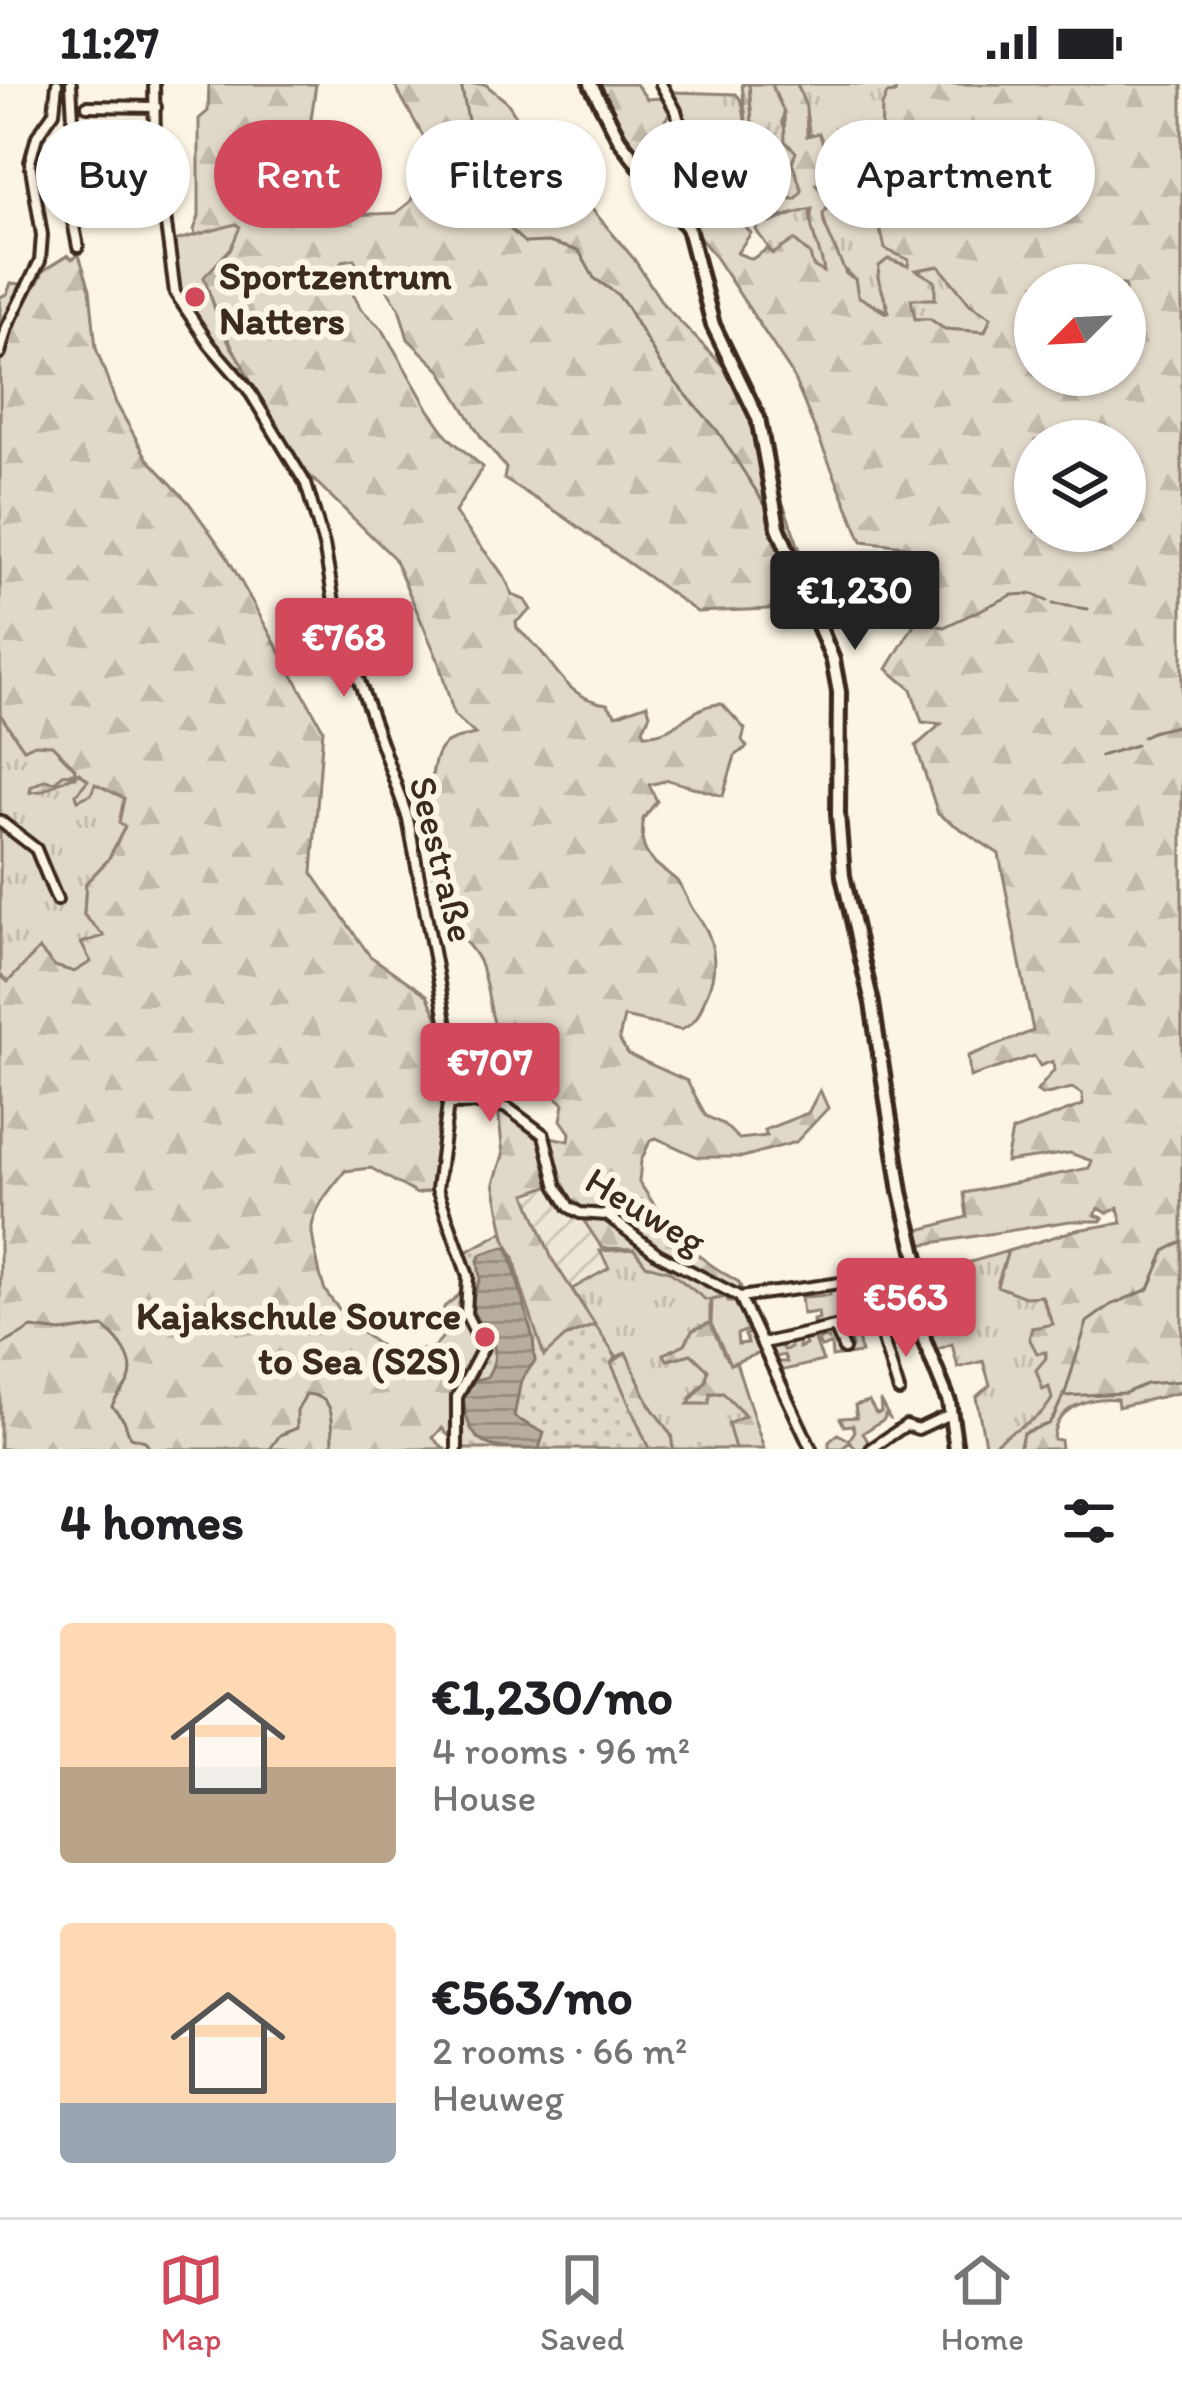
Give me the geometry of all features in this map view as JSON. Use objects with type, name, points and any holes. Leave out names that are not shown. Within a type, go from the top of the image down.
[{"type":"main road","points":[[591,84],[619,140],[688,228],[712,325],[756,412],[778,527],[836,671],[843,876],[869,986],[901,1192],[917,1262],[924,1340],[952,1414],[956,1449]]},
{"type":"street","points":[[0,353],[5,319],[40,261],[42,235],[29,166],[35,141],[53,116],[57,84]]},
{"type":"street","points":[[71,84],[76,170],[71,211],[78,247]]},
{"type":"street","points":[[661,84],[679,120]]},
{"type":"street","name":"Seestraße","points":[[157,86],[155,140],[175,293],[210,346],[248,389],[306,484],[338,619],[408,819],[444,1001],[448,1104],[437,1189],[469,1282],[466,1314],[483,1348],[457,1397],[458,1449]]},
{"type":"street","points":[[87,106],[156,107]]},
{"type":"street","points":[[0,821],[36,849],[57,900]]},
{"type":"street","name":"Heuweg","points":[[448,1104],[492,1103],[509,1109],[544,1136],[556,1187],[569,1207],[580,1213],[607,1215],[658,1254],[740,1297]]},
{"type":"street","points":[[811,1449],[740,1297],[890,1276],[917,1262]]},
{"type":"street","points":[[864,1279],[899,1391]]},
{"type":"street","points":[[764,1343],[835,1327],[844,1349]]},
{"type":"street","points":[[871,1449],[906,1425],[918,1429],[952,1414]]},
{"type":"shaded area","points":[[881,547],[875,601],[840,596],[831,571],[839,550]]},
{"type":"shaded area","points":[[549,1186],[580,1215],[602,1248],[598,1251],[607,1267],[571,1287],[552,1259],[526,1193]]},
{"type":"shaded area","points":[[504,1247],[509,1250],[533,1338],[535,1361],[521,1380],[514,1417],[544,1433],[539,1449],[484,1442],[476,1436],[466,1413],[463,1395],[475,1380],[487,1377],[495,1355],[470,1305],[480,1279],[478,1260]]},
{"type":"green space","points":[[209,84],[316,84],[311,120],[214,120],[214,228],[382,228],[382,214],[396,213],[406,205],[406,228],[606,226],[663,304],[726,369],[746,402],[804,561],[828,568],[841,606],[697,612],[504,479],[506,468],[441,371],[408,339],[399,308],[386,288],[359,269],[354,259],[338,267],[449,438],[483,467],[455,512],[512,595],[525,600],[531,610],[516,622],[517,628],[584,697],[607,704],[616,715],[647,704],[650,714],[645,734],[666,730],[701,709],[722,704],[745,729],[742,740],[747,747],[735,756],[723,796],[668,780],[649,785],[657,801],[643,819],[644,847],[680,885],[702,923],[711,942],[713,973],[698,1015],[687,1027],[681,1030],[624,1017],[619,1039],[628,1054],[687,1081],[706,1116],[739,1139],[767,1136],[764,1130],[808,1113],[820,1090],[828,1108],[796,1142],[743,1157],[698,1157],[656,1138],[641,1161],[639,1182],[671,1228],[705,1261],[739,1282],[743,1294],[706,1300],[669,1271],[646,1265],[634,1249],[602,1248],[580,1215],[548,1186],[526,1194],[552,1259],[595,1325],[565,1337],[544,1357],[506,1243],[494,1183],[503,1155],[498,1109],[541,1135],[569,1141],[570,1133],[561,1120],[564,1104],[525,1076],[505,1052],[479,961],[442,911],[432,868],[430,797],[436,758],[445,744],[475,734],[454,715],[438,660],[394,558],[306,472],[279,435],[225,333],[203,277],[234,239],[199,252],[194,230],[199,216],[199,119],[208,111]]},
{"type":"green space","points":[[394,84],[485,84],[507,102],[519,120],[414,120]]},
{"type":"green space","points":[[600,84],[636,84],[647,99],[662,98],[671,111],[665,120],[630,120],[630,148],[604,107]]},
{"type":"green space","points":[[742,84],[749,84],[752,120],[746,120]]},
{"type":"green space","points":[[749,84],[773,84],[782,120],[752,120]]},
{"type":"green space","points":[[773,84],[797,84],[806,107],[807,136],[815,134],[815,228],[826,228],[846,274],[855,279],[858,296],[886,313],[879,266],[888,259],[908,266],[909,260],[885,249],[880,228],[1095,228],[1095,120],[882,120],[882,106],[887,94],[895,93],[896,84],[1182,84],[1182,1392],[1118,1407],[1117,1399],[1076,1406],[1055,1428],[1053,1439],[1060,1440],[1061,1449],[990,1449],[1038,1415],[1052,1399],[1036,1370],[1046,1352],[1037,1353],[1029,1338],[1032,1328],[1053,1324],[1042,1296],[1025,1297],[997,1286],[1008,1251],[1076,1230],[1122,1223],[1118,1208],[1107,1213],[1099,1208],[1095,1215],[1101,1221],[1070,1221],[919,1245],[916,1231],[967,1217],[964,1193],[1089,1168],[1092,1161],[1070,1153],[1006,1162],[1012,1131],[1083,1105],[1082,1094],[1072,1088],[1042,1095],[1037,1091],[1054,1070],[1053,1061],[1040,1066],[1034,1056],[970,1077],[968,1056],[1033,1031],[999,854],[938,814],[916,746],[941,724],[922,722],[911,689],[887,669],[916,621],[903,605],[881,601],[892,572],[909,555],[905,546],[862,541],[791,372],[692,228],[747,228],[751,233],[737,253],[752,259],[767,249],[773,254],[794,240],[810,254],[813,266],[824,272],[811,225],[812,209],[791,214],[791,199],[802,191],[792,162],[796,152],[791,147],[791,120],[784,120]],"holes":[[[939,266],[970,304],[991,317],[985,332],[944,329],[930,319],[915,319],[911,299],[935,299],[935,281],[916,270]]]},
{"type":"green space","points":[[797,84],[896,84],[895,94],[882,106],[882,120],[815,120],[815,169]]},
{"type":"green space","points":[[670,94],[736,94],[745,120],[683,120]]},
{"type":"green space","points":[[791,141],[802,191],[791,199]]},
{"type":"green space","points":[[810,208],[825,273],[773,254],[756,230],[791,228],[791,215]]},
{"type":"green space","name":"Sportzentrum Natters","points":[[240,228],[231,248],[204,277],[223,333],[243,366],[236,370],[208,340],[177,290],[170,242]]},
{"type":"green space","points":[[826,228],[880,228],[881,235],[909,259],[909,266],[878,277],[889,312],[858,297],[855,279],[834,249]]},
{"type":"green space","points":[[68,255],[72,259],[79,255],[90,289],[96,348],[116,403],[147,458],[189,503],[225,553],[323,729],[312,873],[370,956],[427,995],[447,1038],[445,1104],[433,1190],[417,1194],[371,1168],[345,1171],[320,1204],[312,1227],[325,1290],[352,1323],[385,1348],[432,1349],[442,1338],[444,1307],[459,1295],[465,1282],[456,1314],[474,1341],[484,1344],[459,1437],[453,1441],[442,1428],[433,1438],[445,1449],[0,1449],[0,975],[8,982],[39,949],[54,966],[74,972],[91,962],[81,943],[104,936],[84,915],[86,883],[108,860],[125,827],[119,823],[124,798],[95,784],[91,794],[78,800],[76,794],[88,780],[79,772],[42,791],[30,792],[45,780],[55,782],[63,774],[75,773],[75,768],[52,745],[24,749],[0,714],[0,297],[7,294],[11,283],[36,286],[44,270]]},
{"type":"green space","points":[[940,266],[970,304],[991,317],[985,332],[944,329],[930,319],[915,319],[910,298],[935,299],[916,270]]},
{"type":"green space","points":[[0,714],[24,749],[35,743],[52,745],[75,769],[55,782],[44,780],[31,787],[31,792],[76,777],[78,772],[89,780],[76,794],[78,800],[90,794],[95,783],[125,798],[120,823],[125,827],[108,860],[86,883],[84,915],[105,936],[82,944],[92,961],[75,972],[54,966],[39,949],[8,983],[0,975]]},
{"type":"green space","points":[[503,1232],[544,1356],[565,1337],[595,1325],[616,1357],[611,1363],[649,1449],[463,1449],[459,1395],[484,1355],[466,1305],[471,1283],[461,1255]]},
{"type":"green space","points":[[634,1249],[646,1265],[669,1270],[710,1299],[710,1323],[693,1330],[685,1344],[665,1354],[668,1360],[691,1354],[708,1370],[706,1381],[690,1398],[723,1393],[746,1417],[729,1425],[735,1449],[673,1449],[671,1435],[649,1404],[626,1353],[616,1357],[572,1289],[609,1268],[600,1251]]},
{"type":"green space","points":[[1008,1251],[997,1285],[1041,1296],[1053,1325],[1032,1328],[1045,1352],[1052,1399],[1043,1416],[986,1449],[976,1397],[990,1385],[983,1361],[958,1368],[952,1344],[933,1351],[929,1329],[960,1320],[956,1306],[946,1308],[945,1286],[925,1289],[924,1282],[960,1273],[960,1265]]},
{"type":"green space","points":[[863,1281],[868,1298],[861,1301],[862,1309],[870,1304],[875,1312],[858,1318],[860,1325],[867,1323],[866,1317],[876,1316],[880,1331],[858,1336],[861,1353],[832,1357],[831,1345],[821,1347],[818,1341],[829,1341],[828,1332],[835,1331],[841,1349],[852,1347],[850,1338],[845,1338],[846,1320],[814,1331],[818,1312],[803,1314],[801,1297],[830,1295],[829,1285],[850,1284],[851,1292],[859,1291]]},
{"type":"green space","points":[[727,1297],[728,1302],[741,1302],[751,1323],[748,1327],[754,1328],[737,1334],[738,1344],[748,1343],[745,1335],[755,1330],[765,1351],[730,1364],[711,1324],[712,1300]]},
{"type":"green space","points":[[710,1323],[724,1354],[734,1356],[764,1449],[735,1449],[728,1424],[745,1416],[723,1393],[710,1393],[709,1404],[688,1404],[706,1381],[708,1370],[691,1354],[667,1360],[664,1354],[685,1344],[693,1330]]},
{"type":"green space","points":[[813,1336],[823,1361],[780,1371],[775,1362],[787,1362],[784,1355],[773,1358],[767,1344],[777,1342],[784,1350],[791,1348],[790,1339],[799,1337],[799,1348],[806,1345],[803,1337]]},
{"type":"green space","points":[[626,1353],[649,1404],[671,1435],[673,1449],[649,1449],[611,1363]]},
{"type":"green space","points":[[880,1400],[889,1417],[885,1415],[863,1433],[872,1448],[856,1449],[850,1442],[841,1449],[829,1449],[829,1442],[838,1434],[849,1440],[855,1431],[840,1418],[857,1417],[855,1405],[869,1401],[876,1413],[881,1412]]},
{"type":"waterway","points":[[461,84],[474,179],[494,214],[525,243],[548,242],[579,251],[594,278],[627,307],[662,367],[717,430],[769,511]]},
{"type":"waterway","points":[[700,249],[706,276]]},
{"type":"waterway","points":[[746,382],[757,405]]},
{"type":"waterway","points":[[770,521],[779,544]]},
{"type":"waterway","points":[[791,546],[838,600],[866,606],[899,605],[921,622],[944,627],[1012,595],[1032,594],[1047,601]]},
{"type":"waterway","points":[[1053,604],[1088,609]]},
{"type":"waterway","points":[[1143,737],[1182,723]]},
{"type":"waterway","points":[[1100,756],[1136,745]]},
{"type":"waterway","points":[[1019,1449],[1023,1433],[1048,1424],[1054,1416],[1087,1322],[1111,1305],[1149,1289],[1165,1251],[1182,1241]]},
{"type":"waterway","points":[[0,1346],[32,1328],[61,1332],[104,1327],[120,1344],[131,1372],[112,1406],[130,1437],[145,1441],[150,1449]]},
{"type":"waterway","points":[[1064,1396],[1125,1393],[1146,1384],[1182,1381]]},
{"type":"waterway","points":[[270,1449],[280,1435],[297,1428],[297,1411],[306,1394],[328,1406],[333,1449]]},
{"type":"place","name":"Sportzentrum Natters","points":[[195,297]]},
{"type":"place","name":"Kajakschule Source to Sea (S2S)","points":[[485,1337]]}]
